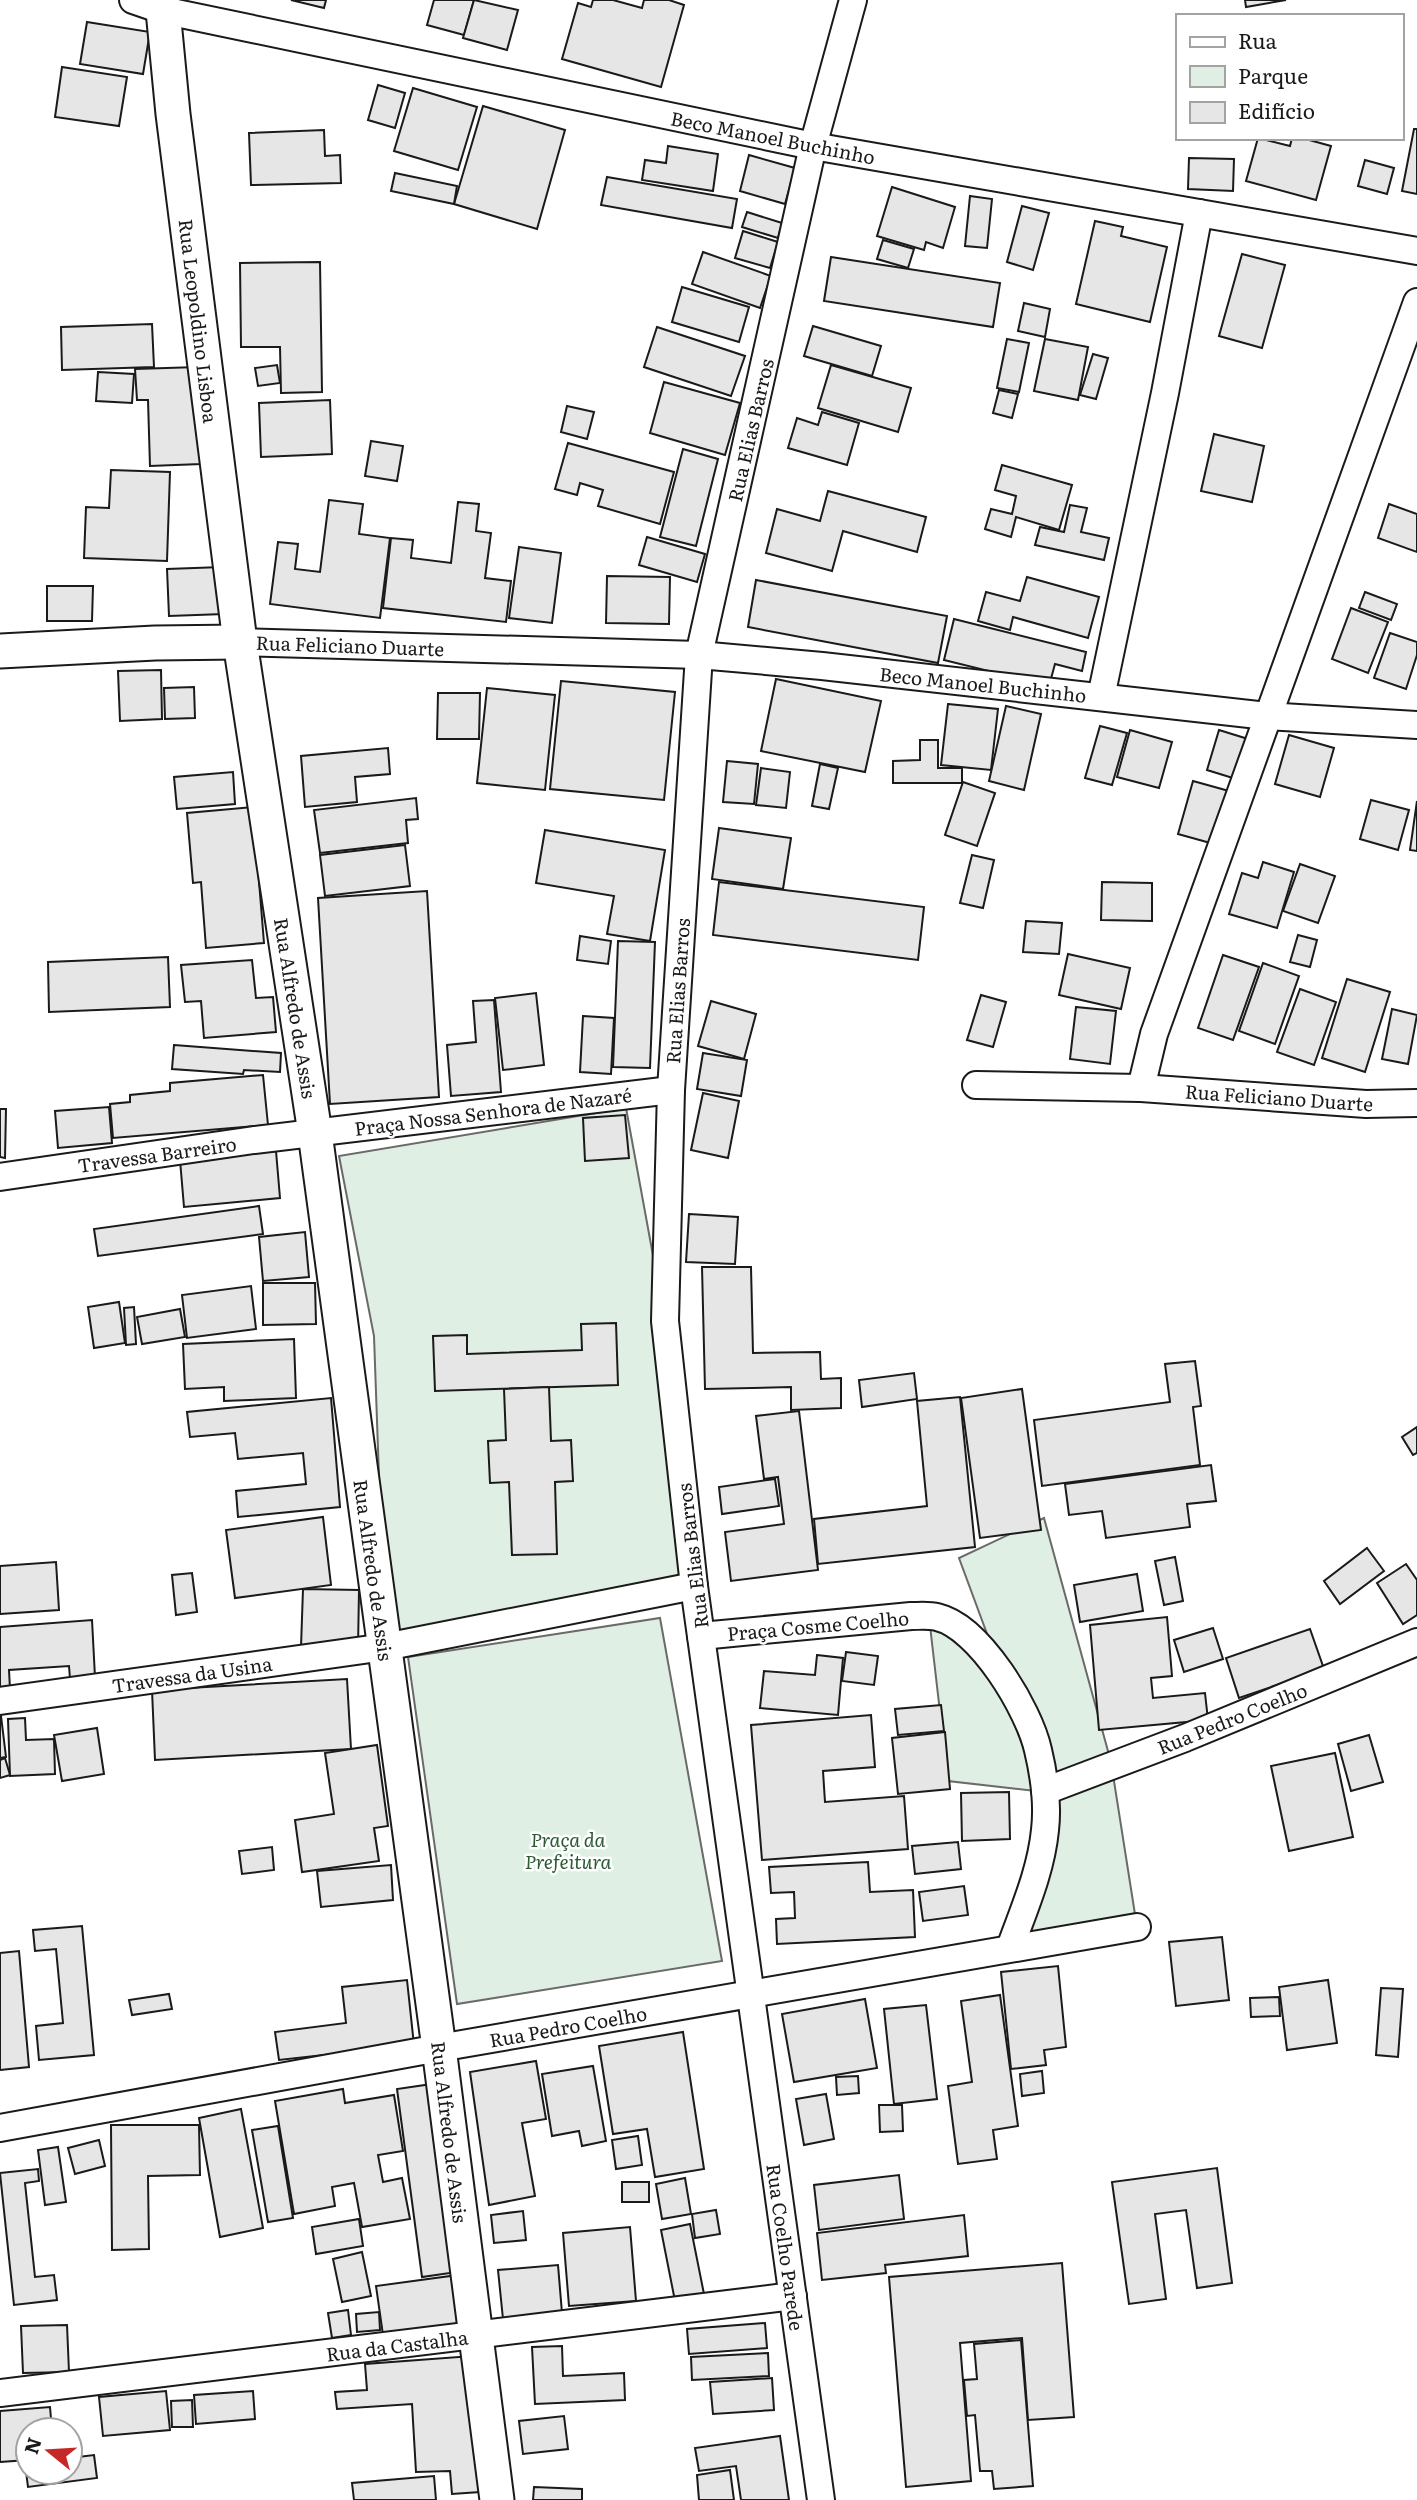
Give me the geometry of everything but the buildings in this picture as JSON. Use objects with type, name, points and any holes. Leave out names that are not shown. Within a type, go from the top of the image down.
[{"type":"street","name":"Rua Elias Barros","points":[[750,1994],[694,1586],[665,1321],[671,1090],[699,655],[813,146],[853,0]]},
{"type":"street","name":"Beco Manoel Buchinho","points":[[152,3],[813,146],[1417,251]]},
{"type":"street","name":"Rua Leopoldino Lisboa","points":[[152,3],[240,642]]},
{"type":"street","points":[[1101,697],[1165,393],[1199,213]]},
{"type":"street","points":[[1141,1088],[1154,1034],[1417,302]]},
{"type":"street","name":"Rua Feliciano Duarte","points":[[0,652],[155,643],[240,642],[699,655]]},
{"type":"street","name":"Rua Alfredo de Assis","points":[[240,642],[315,1133],[439,2048],[497,2500]]},
{"type":"street","name":"Beco Manoel Buchinho","points":[[699,655],[1267,716]]},
{"type":"street","points":[[1267,716],[1417,725]]},
{"type":"street","name":"Rua Feliciano Duarte","points":[[976,1085],[1141,1088],[1366,1104],[1417,1103]]},
{"type":"street","name":"Praça Nossa Senhora de Nazaré","points":[[315,1133],[671,1090]]},
{"type":"street","name":"Travessa Barreiro","points":[[0,1177],[315,1133]]},
{"type":"street","points":[[385,1647],[694,1586]]},
{"type":"street","name":"Praça Cosme Coelho","points":[[701,1636],[873,1618],[938,1617],[980,1646],[998,1670],[1038,1748],[1045,1791],[1045,1829],[1037,1877],[1010,1948]]},
{"type":"street","name":"Rua Pedro Coelho","points":[[1045,1791],[1185,1738],[1417,1642]]},
{"type":"street","name":"Travessa da Usina","points":[[0,1701],[385,1647]]},
{"type":"street","name":"Rua Pedro Coelho","points":[[0,2128],[439,2048],[1137,1927]]},
{"type":"street","name":"Rua Coelho Parede","points":[[750,1994],[821,2500]]},
{"type":"street","name":"Rua da Castalha","points":[[0,2393],[793,2295]]},
{"type":"green space","points":[[626,1108],[665,1321],[694,1586],[385,1647],[374,1336],[339,1156]]},
{"type":"green space","points":[[1044,1518],[1111,1762],[1137,1927],[1010,1948],[1045,1792],[948,1781],[929,1617],[980,1646],[1040,1777],[959,1558]]},
{"type":"green space","name":"Praça da Prefeitura","points":[[660,1618],[722,1961],[457,2004],[408,1657]]}]
